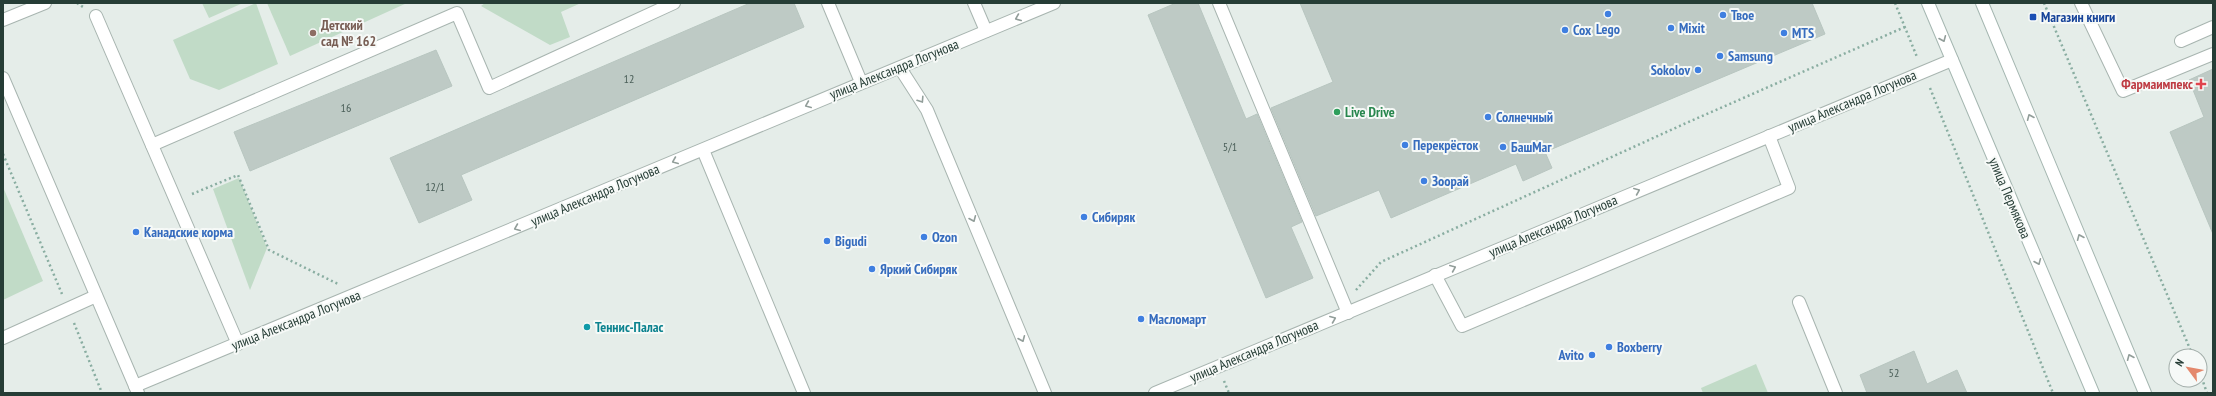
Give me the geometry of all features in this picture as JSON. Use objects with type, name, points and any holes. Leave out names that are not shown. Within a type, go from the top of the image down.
[{"type":"street","points":[[3,20],[45,3]]},
{"type":"street","points":[[152,145],[457,13],[490,88],[674,3]]},
{"type":"street","points":[[828,3],[861,82]]},
{"type":"street","points":[[974,3],[986,31]]},
{"type":"street","name":"улица Александра Логунова","points":[[3,78],[137,389],[238,344],[703,150],[861,82],[900,68],[1054,3]]},
{"type":"street","points":[[1219,3],[1346,308]]},
{"type":"street","name":"улица Пермякова","points":[[1928,3],[2090,391]]},
{"type":"street","points":[[1982,3],[2145,393]]},
{"type":"street","points":[[2081,3],[2123,91],[2213,54]]},
{"type":"street","points":[[96,16],[238,344]]},
{"type":"street","points":[[2181,41],[2213,28]]},
{"type":"street","name":"улица Александра Логунова","points":[[1155,393],[1346,308],[1435,275],[1952,60]]},
{"type":"street","points":[[900,68],[927,110],[1044,393]]},
{"type":"street","points":[[1435,275],[1462,326],[1789,188],[1769,136]]},
{"type":"street","points":[[703,150],[804,393]]},
{"type":"street","points":[[3,338],[96,296]]},
{"type":"street","points":[[1799,302],[1836,393]]},
{"type":"path","points":[[1895,3],[2053,393]]},
{"type":"path","points":[[2044,3],[2190,348]]},
{"type":"path","points":[[1346,308],[1381,262],[1684,124],[1905,27]]},
{"type":"path","points":[[3,154],[102,393]]},
{"type":"path","points":[[176,201],[238,175],[268,250],[359,294]]},
{"type":"path","points":[[1218,366],[1229,393]]},
{"type":"green space","points":[[202,3],[243,3],[209,18]]},
{"type":"green space","points":[[256,3],[278,64],[219,90],[190,79],[173,40]]},
{"type":"green space","name":"Детский сад № 162","points":[[267,3],[407,3],[290,56]]},
{"type":"green space","points":[[485,3],[581,3],[561,12],[570,37],[550,45],[481,6]]},
{"type":"green space","points":[[239,178],[267,248],[250,290],[213,189]]},
{"type":"green space","points":[[3,187],[43,281],[3,300]]},
{"type":"green space","points":[[1756,364],[1768,393],[1703,393],[1701,388]]},
{"type":"building","points":[[750,3],[794,3],[804,27],[461,175],[472,200],[419,223],[390,158]]},
{"type":"building","points":[[1176,3],[1198,3],[1246,119],[1257,114],[1302,222],[1291,227],[1313,278],[1266,298],[1148,15]]},
{"type":"building","name":"Солнечный","points":[[1300,3],[1812,3],[1825,34],[1545,152],[1552,168],[1523,181],[1516,164],[1391,218],[1379,190],[1316,216],[1271,108],[1333,82]]},
{"type":"building","points":[[436,50],[452,86],[250,171],[234,132]]},
{"type":"building","points":[[2213,69],[2213,234],[2170,132],[2204,117],[2189,80]]},
{"type":"building","points":[[1914,351],[1927,384],[1957,370],[1967,393],[1867,393],[1860,375]]},
{"type":"place","name":"Lego","points":[[1608,14]]},
{"type":"place","name":"Твое","points":[[1723,15]]},
{"type":"place","name":"Магазин книги","points":[[2033,17]]},
{"type":"place","name":"Mixit","points":[[1671,28]]},
{"type":"place","name":"Cox","points":[[1565,30]]},
{"type":"place","name":"Детский сад № 162","points":[[313,33]]},
{"type":"place","name":"MTS","points":[[1784,33]]},
{"type":"place","name":"Samsung","points":[[1720,56]]},
{"type":"place","name":"Sokolov","points":[[1698,70]]},
{"type":"place","name":"Фармаимпекс","points":[[2201,84]]},
{"type":"place","name":"Live Drive","points":[[1337,112]]},
{"type":"place","name":"Солнечный","points":[[1488,117]]},
{"type":"place","name":"Перекрёсток","points":[[1405,145]]},
{"type":"place","name":"БашМаг","points":[[1503,147]]},
{"type":"place","name":"Зоорай","points":[[1424,181]]},
{"type":"place","name":"Сибиряк","points":[[1084,217]]},
{"type":"place","name":"Канадские корма","points":[[136,232]]},
{"type":"place","name":"Ozon","points":[[924,237]]},
{"type":"place","name":"Bigudi","points":[[827,241]]},
{"type":"place","name":"Яркий Сибиряк","points":[[872,269]]},
{"type":"place","name":"Масломарт","points":[[1141,319]]},
{"type":"place","name":"Теннис-Палас","points":[[587,327]]},
{"type":"place","name":"Boxberry","points":[[1609,347]]},
{"type":"place","name":"Avito","points":[[1592,355]]}]
